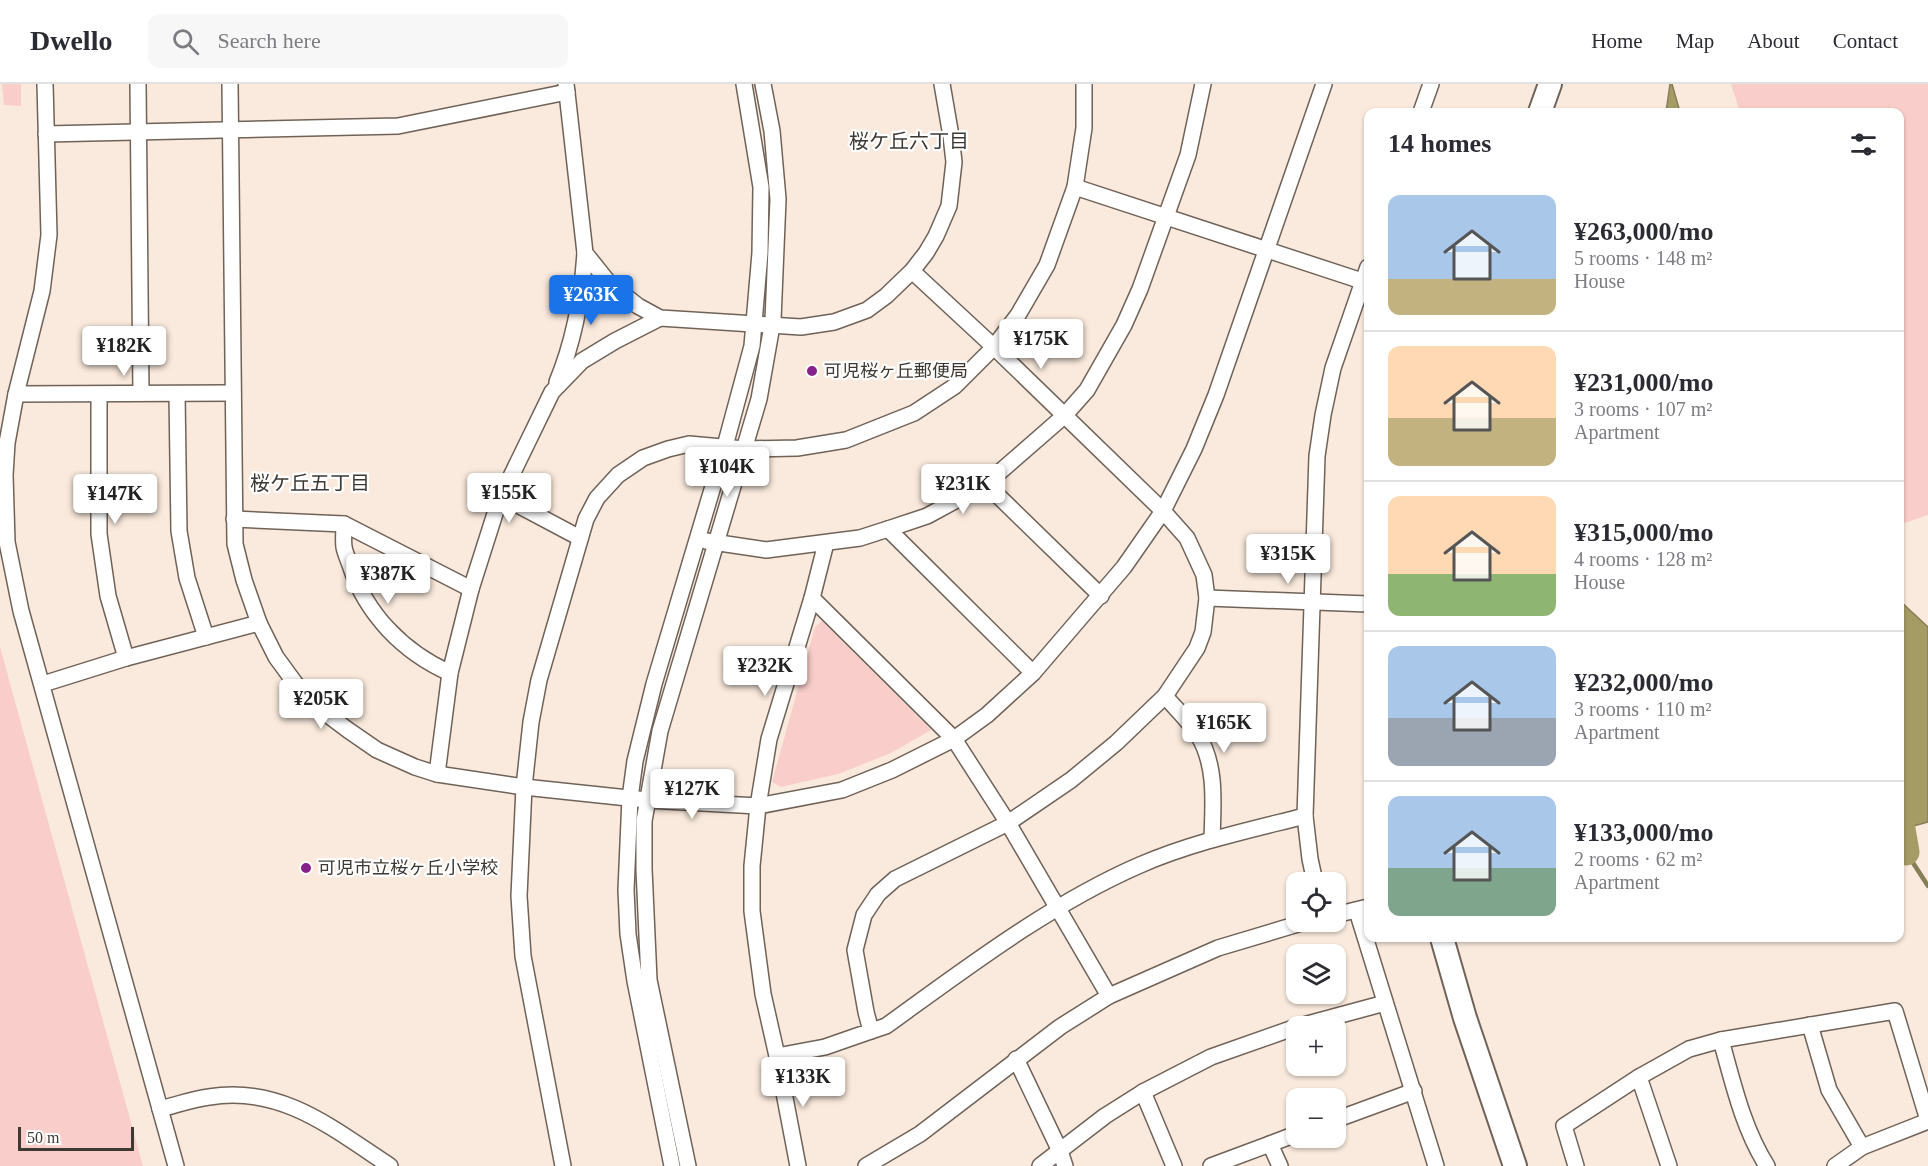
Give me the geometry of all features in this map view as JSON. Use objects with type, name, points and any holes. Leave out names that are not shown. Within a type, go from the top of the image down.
[{"type":"street","points":[[45,84],[49,236],[44,280],[16,394],[7,442],[5,475],[7,542],[21,611],[176,1166]]},
{"type":"street","points":[[138,84],[141,393]]},
{"type":"street","points":[[230,84],[235,544],[244,580],[259,623],[276,657],[324,712],[377,750],[437,774],[524,787],[647,800],[758,806],[842,789],[892,770],[954,739],[987,715],[1033,674],[1124,567],[1163,511],[1203,430],[1324,84]]},
{"type":"street","points":[[672,1166],[635,981],[628,934],[626,890],[630,798],[635,761],[654,684],[698,540],[748,362],[760,253],[761,187],[744,84]]},
{"type":"street","points":[[688,1166],[649,980],[644,822],[660,731],[759,399],[772,326],[778,199],[772,131],[763,84]]},
{"type":"street","points":[[585,253],[609,283],[638,306],[660,318],[801,327],[834,322],[867,310],[886,296],[912,271],[936,236],[949,206],[954,162],[942,84]]},
{"type":"street","points":[[563,1166],[523,956],[519,896],[524,787],[531,722],[539,680],[586,519],[597,498],[618,475],[643,458],[689,444],[744,449],[797,448],[846,440],[914,412],[955,386],[994,347],[1018,315],[1047,265],[1075,187],[1084,128],[1084,84]]},
{"type":"street","points":[[698,540],[766,550],[860,538],[927,516],[986,484],[1064,416],[1087,390],[1124,325],[1140,290],[1188,154],[1203,84]]},
{"type":"street","points":[[1422,108],[1431,84]]},
{"type":"street","points":[[1541,108],[1550,84]]},
{"type":"street","points":[[46,134],[398,126],[567,88],[585,253],[583,283],[568,354],[554,390],[501,496],[471,589],[450,673],[437,774]]},
{"type":"street","points":[[1075,187],[1266,250],[1364,276]]},
{"type":"street","points":[[871,1031],[855,950],[864,915],[878,894],[895,879],[1008,823],[1071,780],[1116,743],[1165,696],[1197,648],[1203,632],[1207,598],[1204,575],[1187,538],[1163,511],[912,271]]},
{"type":"street","points":[[1313,872],[1305,816],[1317,456],[1333,368],[1364,283]]},
{"type":"street","points":[[554,390],[582,361],[660,318]]},
{"type":"street","points":[[16,394],[233,393]]},
{"type":"street","points":[[99,394],[99,534],[108,596],[126,658]]},
{"type":"street","points":[[177,394],[179,531],[187,578],[206,637]]},
{"type":"street","points":[[986,484],[1101,596]]},
{"type":"street","points":[[501,496],[580,538]]},
{"type":"street","points":[[234,519],[344,524],[471,589]]},
{"type":"street","points":[[344,524],[344,548],[354,576],[378,619],[416,653],[432,665],[450,673]]},
{"type":"street","points":[[888,529],[1033,674]]},
{"type":"street","points":[[798,1166],[763,994],[752,911],[752,866],[758,806],[769,738],[812,598],[826,543]]},
{"type":"street","points":[[812,598],[954,739],[1008,823],[1109,996]]},
{"type":"street","points":[[1207,598],[1364,604]]},
{"type":"street","points":[[43,684],[126,658],[259,623]]},
{"type":"street","points":[[1165,696],[1197,732],[1204,745],[1212,778],[1212,839]]},
{"type":"street","points":[[777,1056],[825,1047],[886,1026],[1057,908],[1140,864],[1212,839],[1305,816]]},
{"type":"street","points":[[1346,913],[1362,909]]},
{"type":"street","points":[[866,1166],[920,1134],[1016,1059],[1060,1027],[1109,996],[1218,948],[1286,928]]},
{"type":"street","points":[[1370,942],[1385,1003],[1436,1166]]},
{"type":"street","points":[[1443,942],[1465,1018],[1515,1166]]},
{"type":"street","points":[[1338,1016],[1385,1003]]},
{"type":"street","points":[[1576,1166],[1564,1126],[1640,1077],[1689,1049],[1721,1040],[1895,1011],[1928,1121],[1863,1147],[1835,1166]]},
{"type":"street","points":[[1810,1025],[1829,1090],[1863,1147]]},
{"type":"street","points":[[1040,1166],[1105,1116],[1143,1092],[1211,1057],[1286,1031]]},
{"type":"street","points":[[1721,1040],[1739,1104],[1767,1166]]},
{"type":"street","points":[[1016,1059],[1065,1166]]},
{"type":"street","points":[[1640,1077],[1669,1166]]},
{"type":"street","points":[[1346,1116],[1414,1091]]},
{"type":"street","points":[[1143,1092],[1174,1166]]},
{"type":"street","points":[[160,1109],[210,1096],[254,1095],[310,1114],[390,1166]]},
{"type":"street","points":[[1211,1166],[1286,1138]]},
{"type":"street","points":[[1270,1144],[1280,1166]]},
{"type":"shaded area","points":[[2,84],[21,84],[21,106],[4,105]]},
{"type":"shaded area","points":[[1670,84],[1672,84],[1679,108],[1667,108]]},
{"type":"shaded area","points":[[1731,84],[1928,84],[1928,515],[1904,523],[1904,108],[1739,108]]},
{"type":"shaded area","points":[[1904,605],[1928,627],[1928,822],[1904,829]]},
{"type":"shaded area","points":[[822,621],[931,730],[891,753],[838,774],[781,787],[772,782],[815,627]]},
{"type":"shaded area","points":[[0,647],[143,1166],[0,1166]]},
{"type":"waterway","points":[[1904,841],[1906,852]]},
{"type":"waterway","points":[[1906,852],[1928,886]]},
{"type":"place","name":"可児桜ヶ丘郵便局","points":[[812,371]]},
{"type":"place","name":"可児市立桜ヶ丘小学校","points":[[306,868]]},
{"type":"district","name":"桜ケ丘六丁目","points":[[909,141]]},
{"type":"district","name":"桜ケ丘五丁目","points":[[310,483]]}]
